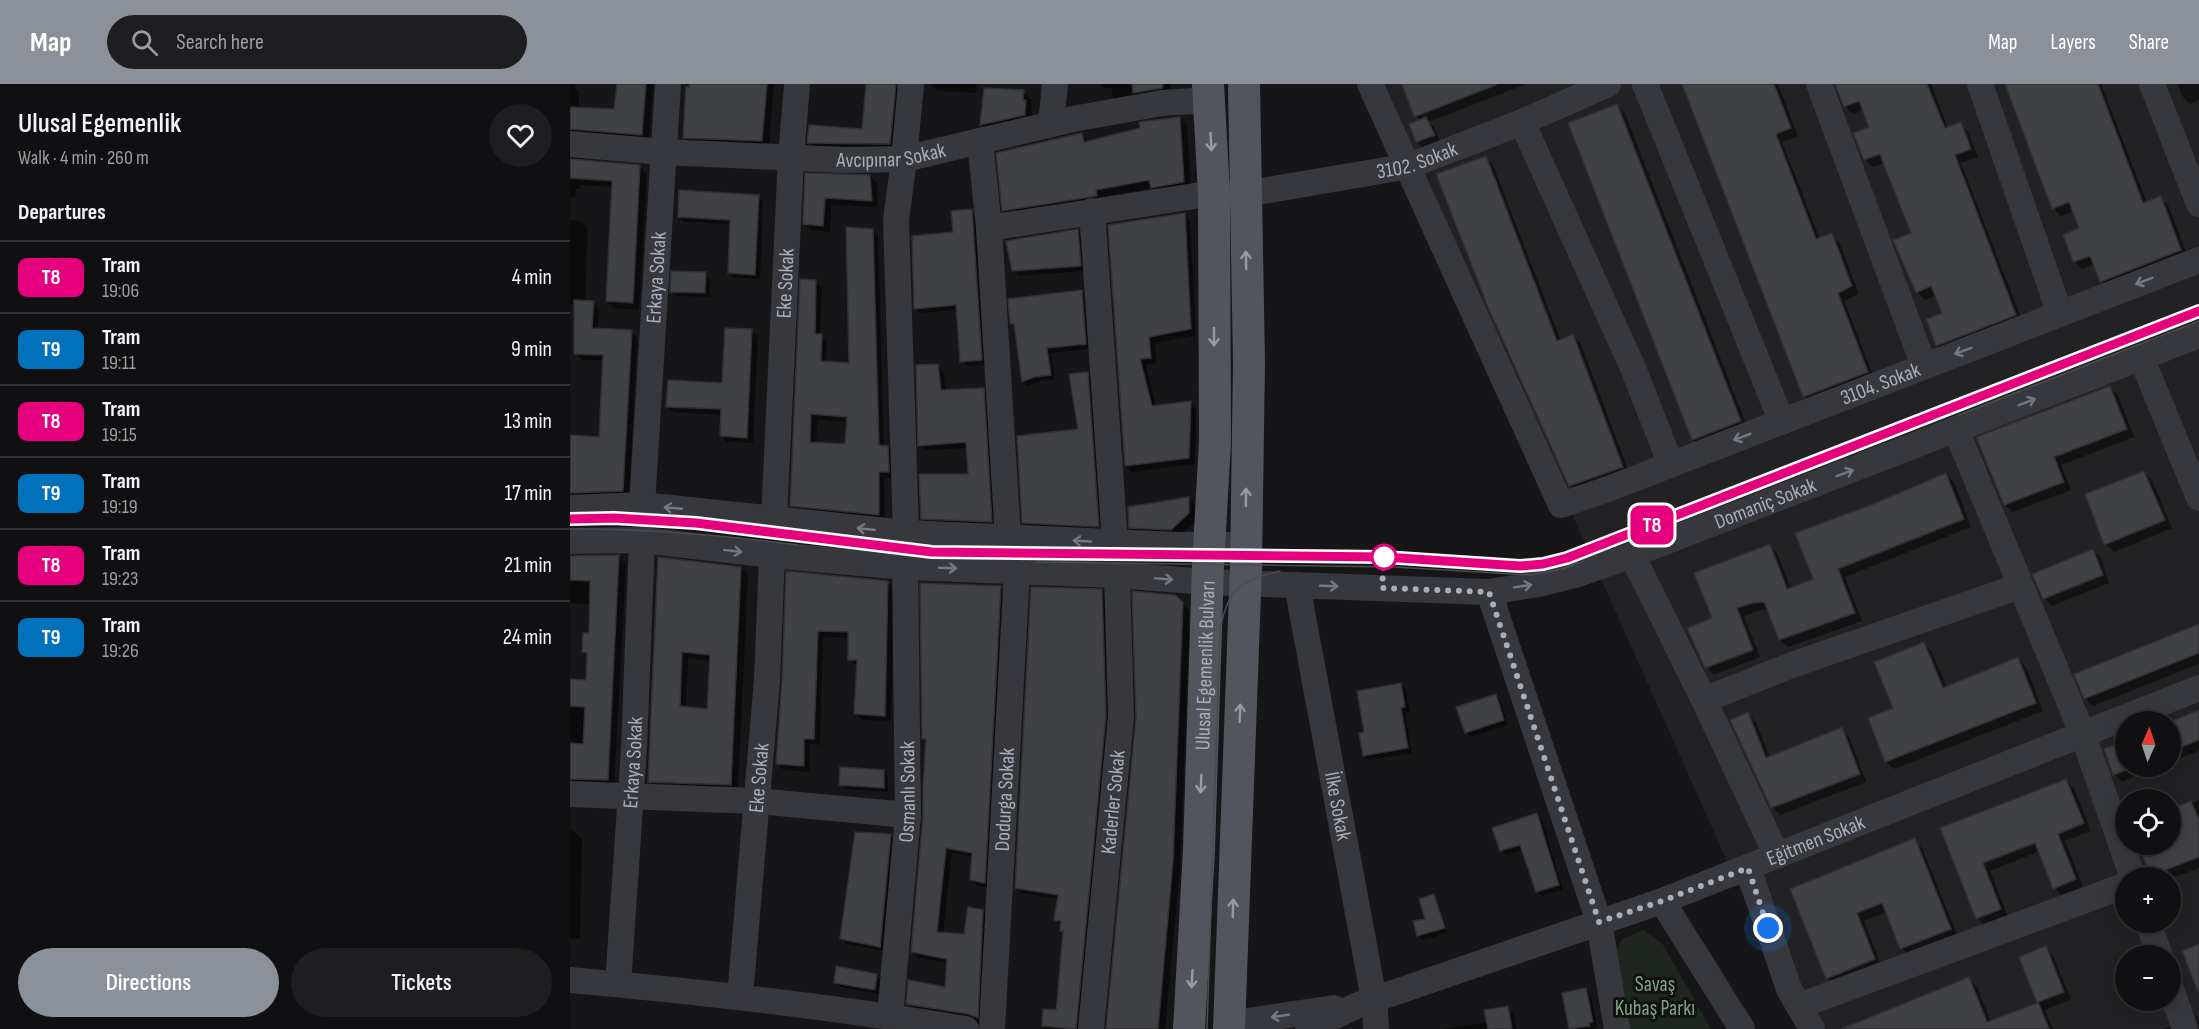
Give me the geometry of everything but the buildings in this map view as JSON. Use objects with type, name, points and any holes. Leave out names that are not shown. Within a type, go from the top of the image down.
[{"type":"main road","name":"Ulusal Egemenlik Bulvarı","points":[[1229,1026],[1245,582],[1249,362],[1244,84]]},
{"type":"main road","name":"Ulusal Egemenlik Bulvarı","points":[[1189,1029],[1200,850],[1207,582],[1215,442],[1214,193],[1208,92]]},
{"type":"street","name":"Erkaya Sokak","points":[[642,506],[668,84]]},
{"type":"street","name":"Eke Sokak","points":[[774,519],[790,157],[797,84]]},
{"type":"street","points":[[906,534],[896,220],[910,84]]},
{"type":"street","points":[[1051,124],[1055,84]]},
{"type":"street","points":[[1370,84],[1409,166]]},
{"type":"street","name":"3102. Sokak","points":[[989,228],[1214,193],[1245,194],[1409,166],[1522,122],[1608,84]]},
{"type":"street","points":[[1645,84],[1782,422]]},
{"type":"street","points":[[1819,84],[1924,366]]},
{"type":"street","points":[[1980,84],[2060,314]]},
{"type":"street","points":[[2152,84],[2199,204]]},
{"type":"street","name":"Avcıpınar Sokak","points":[[570,144],[664,152],[845,160],[904,159],[1051,124],[1208,92]]},
{"type":"street","points":[[1522,122],[1633,368],[1671,465]]},
{"type":"street","points":[[980,141],[989,228],[1008,538]]},
{"type":"street","name":"3104. Sokak","points":[[1409,166],[1561,505],[1671,465],[2199,260]]},
{"type":"street","points":[[1092,211],[1114,543]]},
{"type":"street","name":"Domaniç Sokak","points":[[570,541],[642,540],[905,567],[1017,570],[1207,582],[1489,592],[1575,575],[1632,555],[2199,335]]},
{"type":"street","points":[[2141,357],[2199,498]]},
{"type":"street","points":[[1956,430],[2083,735],[2129,867]]},
{"type":"street","points":[[570,508],[642,506],[906,534],[1114,543],[1245,545]]},
{"type":"street","name":"Erkaya Sokak","points":[[618,984],[631,796],[642,540]]},
{"type":"street","name":"Eke Sokak","points":[[740,998],[767,680],[772,555]]},
{"type":"street","points":[[1632,555],[1704,700],[1777,856]]},
{"type":"street","name":"Osmanlı Sokak","points":[[890,1016],[908,815],[905,567]]},
{"type":"street","name":"Dodurga Sokak","points":[[992,1029],[1017,570]]},
{"type":"street","name":"Kaderler Sokak","points":[[1091,1029],[1121,716],[1117,575]]},
{"type":"street","name":"İlke Sokak","points":[[1297,585],[1366,1002],[1376,1029]]},
{"type":"street","points":[[1704,700],[1792,665],[2020,586]]},
{"type":"street","points":[[1489,592],[1599,922],[1617,1029]]},
{"type":"street","name":"Eğitmen Sokak","points":[[1308,1029],[1366,1002],[1662,901],[2199,688]]},
{"type":"street","points":[[570,794],[757,801],[908,815]]},
{"type":"street","points":[[1748,868],[1789,989],[1812,1029]]},
{"type":"street","points":[[1799,1006],[2115,889]]},
{"type":"street","points":[[1662,901],[1742,1029]]},
{"type":"street","points":[[570,980],[740,998],[852,1020],[890,1016],[966,1029]]},
{"type":"street","name":"Eğitmen Sokak","points":[[1229,1026],[1366,1002]]},
{"type":"street","points":[[2176,1011],[2180,1027]]},
{"type":"shaded area","points":[[1380,84],[2199,84],[2199,1015],[2162,1029],[1802,1029]]},
{"type":"green space","name":"Savaş Kubaş Parkı","points":[[1643,930],[1662,943],[1711,1029],[1628,1029],[1615,953],[1622,939]]},
{"type":"tram line","points":[[570,519],[613,518],[696,523],[932,552],[1384,557],[1520,566],[1543,564],[1567,558],[2199,311]]},
{"type":"tram line","name":"T8","points":[[570,519],[648,519],[696,523],[932,552],[1384,557],[1520,566],[1543,564],[1567,558],[2199,311]]},
{"type":"tram line","points":[[1959,415],[2199,321]]},
{"type":"tram line","points":[[570,529],[684,533],[798,545]]},
{"type":"tram line","points":[[1037,562],[1394,567],[1531,575],[1563,569],[1578,563]]},
{"type":"tram line","points":[[1207,1029],[1220,629],[1228,604],[1238,588],[1255,578],[1280,571]]},
{"type":"route","points":[[1384,557],[1382,588],[1489,592],[1599,922],[1748,868],[1768,928]]}]
